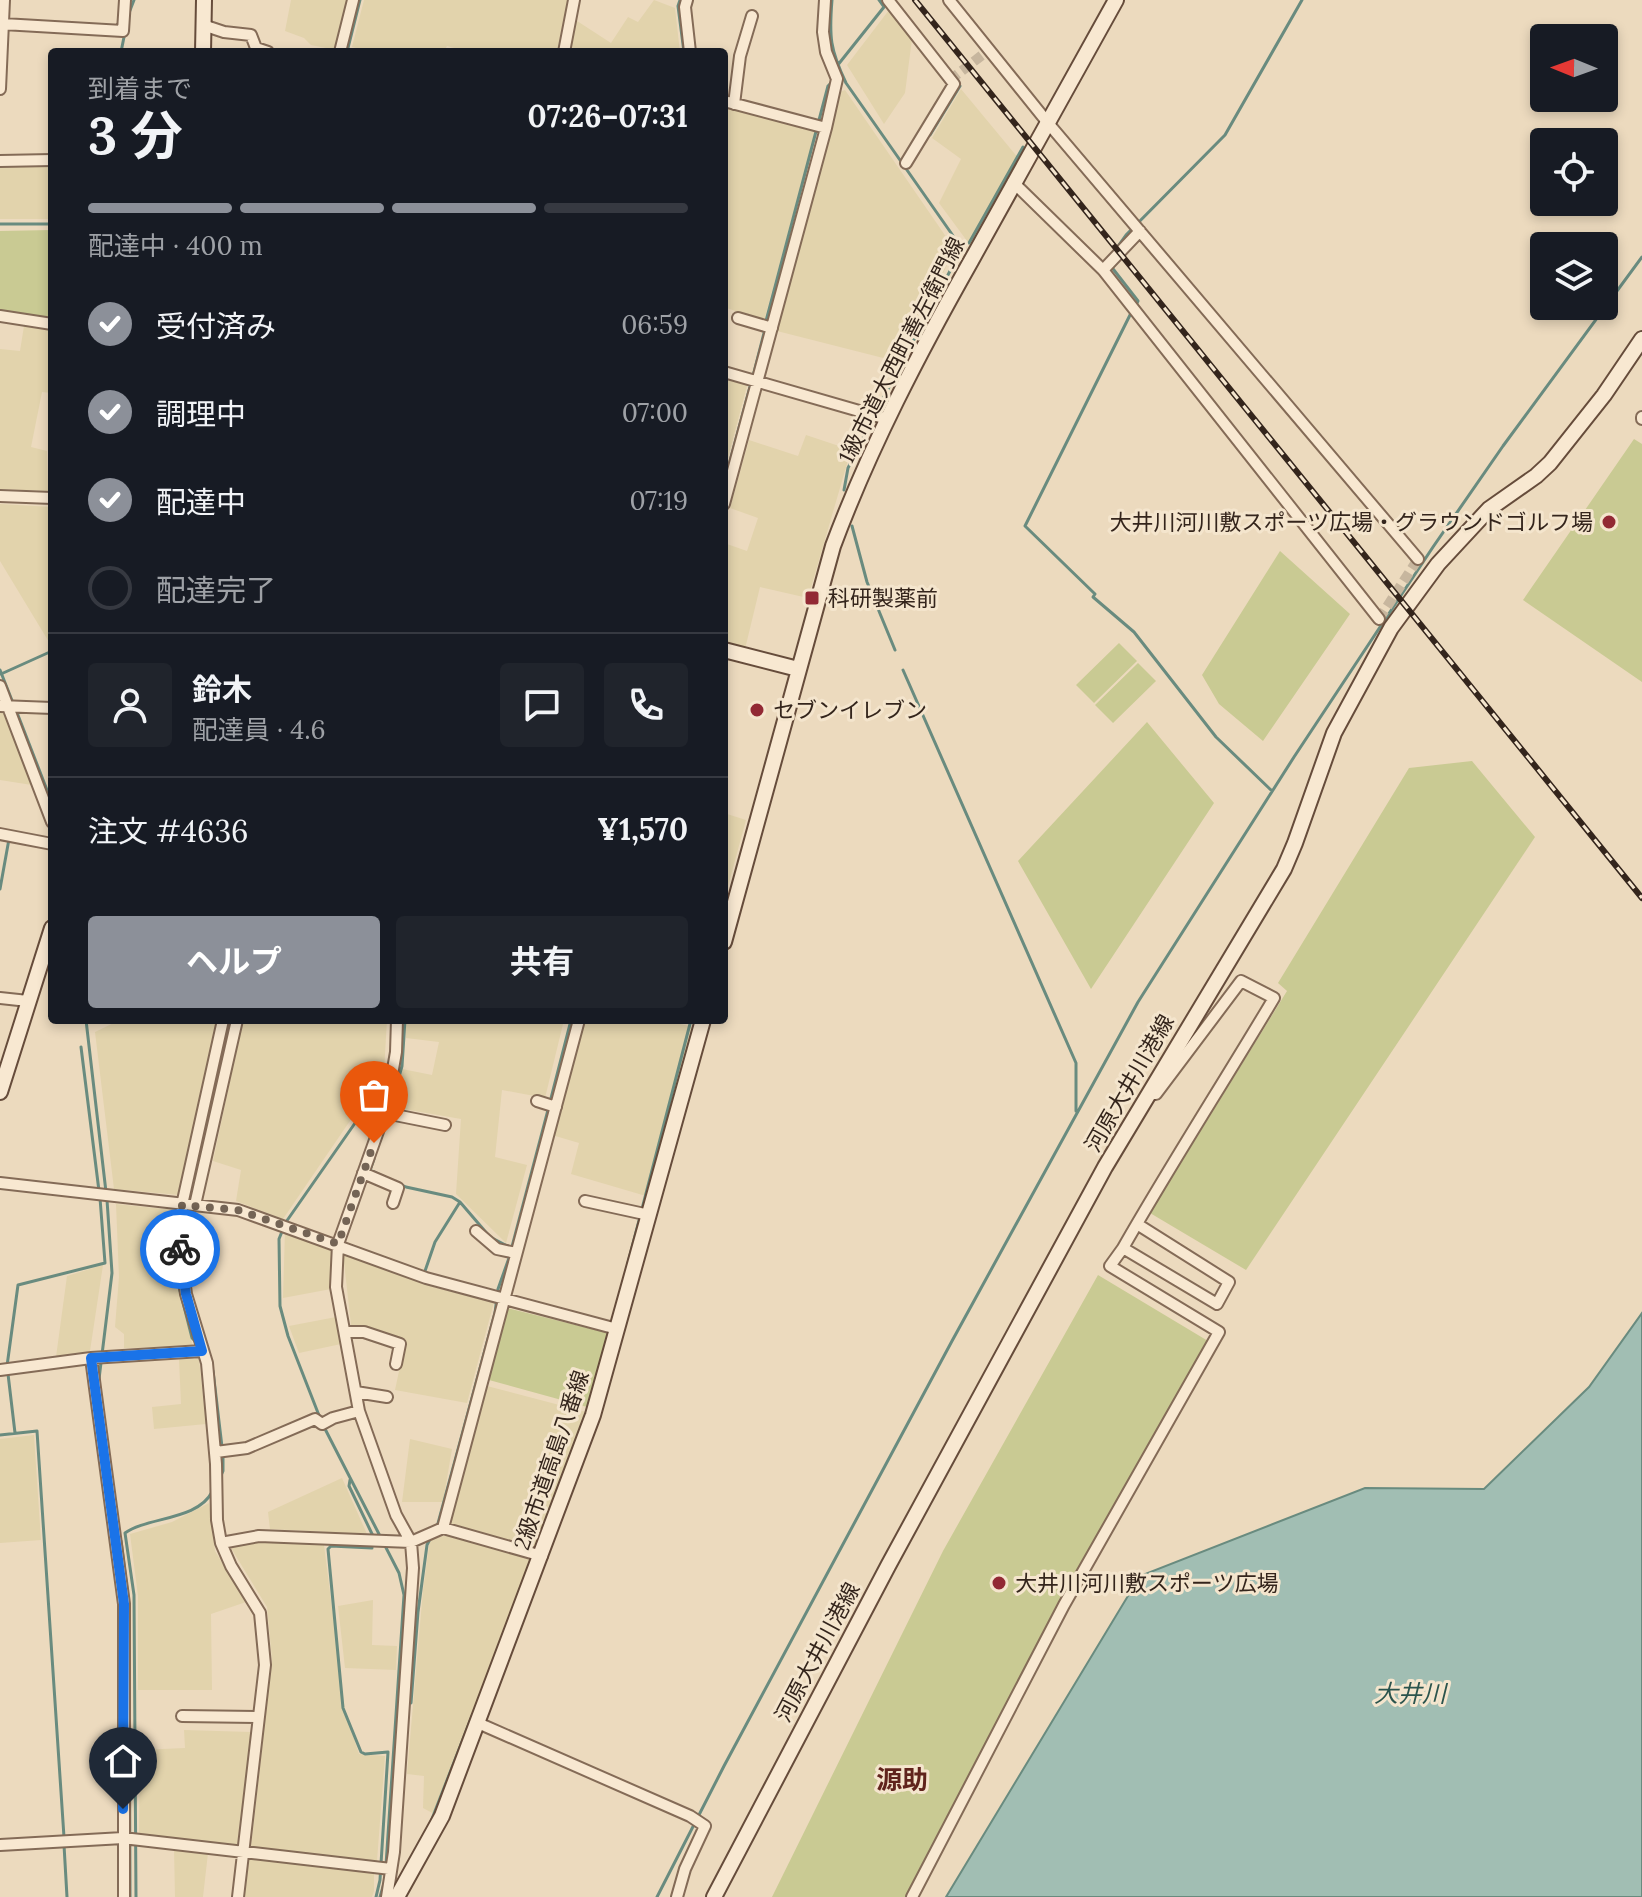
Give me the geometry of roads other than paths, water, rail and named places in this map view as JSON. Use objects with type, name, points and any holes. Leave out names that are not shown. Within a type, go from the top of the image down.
[{"type":"main road","points":[[203,48],[204,0]]},
{"type":"main road","name":"1級市道大西町善左衛門線","points":[[798,669],[833,546],[887,419],[1013,182],[1116,0]]},
{"type":"main road","name":"河原大井川港線","points":[[714,1897],[998,1361],[1148,1094],[1284,869],[1334,733],[1391,628],[1438,564],[1464,535],[1498,502],[1550,463],[1604,395],[1642,339]]},
{"type":"main road","points":[[728,651],[798,669],[728,927]]},
{"type":"main road","points":[[0,1092],[48,940]]},
{"type":"main road","name":"2級市道高島八番線","points":[[397,1897],[442,1816],[593,1415],[702,1024]]},
{"type":"street","points":[[0,89],[4,0]]},
{"type":"street","points":[[3,24],[123,31],[125,0]]},
{"type":"street","points":[[341,48],[353,0]]},
{"type":"street","points":[[565,48],[574,0]]},
{"type":"street","points":[[687,0],[690,48]]},
{"type":"street","points":[[728,489],[837,79],[826,52],[823,32],[825,0]]},
{"type":"street","points":[[888,0],[954,84],[906,163]]},
{"type":"street","points":[[949,0],[1048,123],[1418,559]]},
{"type":"street","points":[[752,16],[729,103],[826,128]]},
{"type":"street","points":[[203,25],[224,32],[251,35],[256,48]]},
{"type":"street","points":[[0,161],[48,160]]},
{"type":"street","points":[[1013,182],[1103,270],[1379,619]]},
{"type":"street","points":[[1103,270],[1140,231]]},
{"type":"street","points":[[0,316],[48,323]]},
{"type":"street","points":[[738,318],[772,328]]},
{"type":"street","points":[[728,373],[887,419]]},
{"type":"street","points":[[0,496],[48,498]]},
{"type":"street","points":[[0,686],[4,706],[48,812]]},
{"type":"street","points":[[4,706],[48,708]]},
{"type":"street","points":[[0,834],[48,843]]},
{"type":"street","points":[[912,1897],[1064,1605],[1219,1332],[1110,1266],[1274,998],[1241,981],[1156,1094],[1148,1094]]},
{"type":"street","points":[[0,998],[28,1001]]},
{"type":"street","points":[[222,1024],[182,1205],[180,1249],[186,1294],[207,1363],[221,1543],[231,1566],[260,1613],[265,1665],[238,1897]]},
{"type":"street","points":[[195,1205],[236,1024]]},
{"type":"street","points":[[387,1897],[413,1568],[411,1542],[396,1515],[359,1411],[336,1287],[338,1244],[385,1113],[396,1052],[397,1024]]},
{"type":"street","points":[[443,1528],[578,1024]]},
{"type":"street","points":[[537,1101],[556,1107]]},
{"type":"street","points":[[385,1113],[445,1125]]},
{"type":"street","points":[[363,1173],[398,1188],[393,1203]]},
{"type":"street","points":[[0,1183],[238,1210],[426,1278],[617,1329]]},
{"type":"street","points":[[585,1201],[649,1215]]},
{"type":"street","points":[[1123,1248],[1217,1304],[1229,1282],[1137,1224]]},
{"type":"street","points":[[476,1231],[497,1249],[516,1253]]},
{"type":"street","points":[[345,1332],[364,1332],[400,1344],[396,1364]]},
{"type":"street","points":[[0,1370],[91,1358],[202,1351]]},
{"type":"street","points":[[91,1358],[124,1604],[124,1897]]},
{"type":"street","points":[[356,1392],[387,1397]]},
{"type":"street","points":[[216,1452],[247,1448],[315,1419],[322,1424],[359,1411]]},
{"type":"street","points":[[221,1543],[259,1536],[411,1542],[443,1528],[542,1556]]},
{"type":"street","points":[[182,1716],[258,1717]]},
{"type":"street","points":[[478,1723],[690,1816],[705,1826],[685,1869],[677,1897]]},
{"type":"street","points":[[0,1845],[123,1838],[391,1869]]},
{"type":"water","name":"大井川","points":[[1642,1313],[1642,1897],[946,1897],[1140,1576],[1365,1488],[1484,1489],[1589,1387]]},
{"type":"waterway","points":[[129,13],[134,0]]},
{"type":"waterway","points":[[348,48],[360,0]]},
{"type":"waterway","points":[[680,0],[678,6],[683,48]]},
{"type":"waterway","points":[[832,0],[832,43],[846,83],[956,240],[956,257],[950,271],[878,408]]},
{"type":"waterway","points":[[837,66],[884,7],[879,0]]},
{"type":"waterway","points":[[1116,249],[1126,235],[1225,135],[1302,0]]},
{"type":"waterway","points":[[122,48],[125,32]]},
{"type":"waterway","points":[[766,321],[828,86],[832,82]]},
{"type":"waterway","points":[[930,135],[960,86]]},
{"type":"waterway","points":[[969,243],[1023,147]]},
{"type":"waterway","points":[[0,224],[48,224]]},
{"type":"waterway","points":[[657,1897],[952,1341],[1138,1002],[1433,547],[1642,257]]},
{"type":"waterway","points":[[1110,265],[1138,301],[1135,307]]},
{"type":"waterway","points":[[1131,313],[1025,526],[1095,594],[1093,597],[1134,632],[1216,737],[1272,791]]},
{"type":"waterway","points":[[753,376],[765,329]]},
{"type":"waterway","points":[[728,469],[751,383]]},
{"type":"waterway","points":[[844,490],[848,468],[870,425]]},
{"type":"waterway","points":[[852,526],[867,582],[895,650]]},
{"type":"waterway","points":[[1,674],[48,653]]},
{"type":"waterway","points":[[0,670],[13,703]]},
{"type":"waterway","points":[[903,670],[1076,1063],[1076,1111]]},
{"type":"waterway","points":[[16,710],[48,793]]},
{"type":"waterway","points":[[0,889],[9,839]]},
{"type":"waterway","points":[[86,1024],[106,1192]]},
{"type":"waterway","points":[[189,1197],[229,1024]]},
{"type":"waterway","points":[[393,1098],[402,1066],[405,1024]]},
{"type":"waterway","points":[[550,1102],[570,1024]]},
{"type":"waterway","points":[[628,1263],[690,1024]]},
{"type":"waterway","points":[[81,1047],[99,1191]]},
{"type":"waterway","points":[[286,1222],[383,1083],[388,1070]]},
{"type":"waterway","points":[[437,1527],[548,1110]]},
{"type":"waterway","points":[[374,1159],[370,1170],[406,1187],[452,1197],[460,1202]]},
{"type":"waterway","points":[[7,1366],[18,1285],[105,1263],[100,1198]]},
{"type":"waterway","points":[[99,1379],[112,1273],[107,1200]]},
{"type":"waterway","points":[[425,1271],[435,1242],[460,1202],[490,1237],[511,1248]]},
{"type":"waterway","points":[[283,1229],[279,1239],[280,1306],[288,1336],[320,1418]]},
{"type":"waterway","points":[[176,1257],[179,1287],[192,1338],[196,1342]]},
{"type":"waterway","points":[[213,1371],[222,1447]]},
{"type":"waterway","points":[[8,1374],[15,1433]]},
{"type":"waterway","points":[[323,1425],[399,1573],[404,1595],[385,1880],[380,1897]]},
{"type":"waterway","points":[[0,1435],[37,1431],[64,1837]]},
{"type":"waterway","points":[[220,1478],[223,1454]]},
{"type":"waterway","points":[[350,1480],[349,1486],[374,1538]]},
{"type":"waterway","points":[[136,1897],[134,1595],[125,1533],[196,1508],[212,1492]]},
{"type":"waterway","points":[[411,1703],[418,1612],[427,1545],[431,1537]]},
{"type":"waterway","points":[[121,1541],[129,1605],[130,1897]]},
{"type":"waterway","points":[[372,1545],[372,1548],[331,1546],[328,1549],[343,1708],[361,1752],[388,1752],[380,1880],[376,1897]]},
{"type":"waterway","points":[[430,1824],[472,1716]]},
{"type":"waterway","points":[[64,1845],[67,1897]]},
{"type":"tunnel","points":[[950,80],[990,49]]},
{"type":"tunnel","points":[[1379,619],[1418,559]]},
{"type":"railway","points":[[915,0],[1642,898]]},
{"type":"place","name":"大井川河川敷スポーツ広場・グラウンドゴルフ場","points":[[1609,522]]},
{"type":"place","name":"科研製薬前","points":[[812,598]]},
{"type":"place","name":"セブンイレブン","points":[[757,710]]},
{"type":"place","name":"大井川河川敷スポーツ広場","points":[[999,1583]]},
{"type":"district","name":"源助","points":[[902,1779]]}]
